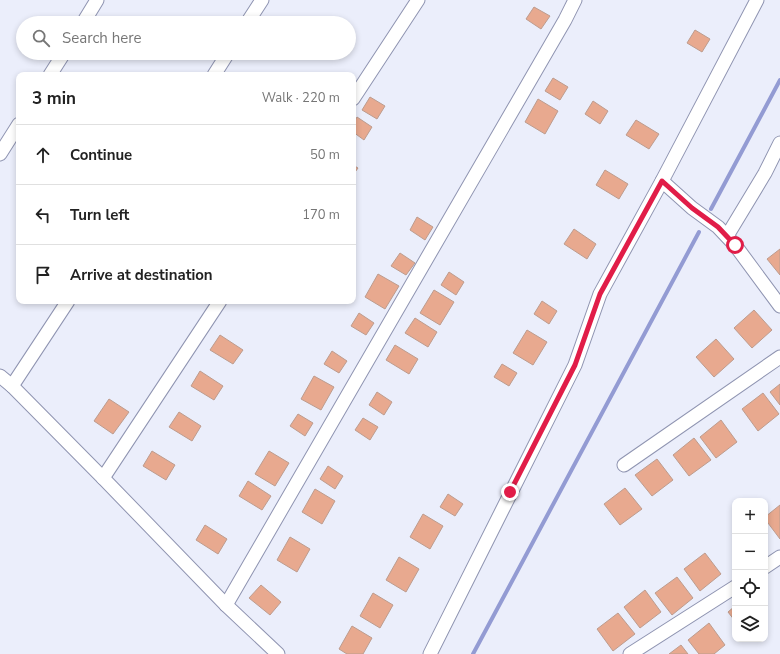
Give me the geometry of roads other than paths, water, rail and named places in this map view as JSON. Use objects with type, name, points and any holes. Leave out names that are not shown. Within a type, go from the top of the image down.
[{"type":"street","points":[[88,16],[98,0]]},
{"type":"street","points":[[252,16],[262,0]]},
{"type":"street","points":[[356,94],[418,0]]},
{"type":"street","points":[[226,605],[553,41],[575,0]]},
{"type":"street","points":[[430,654],[575,365],[600,294],[662,181],[757,0]]},
{"type":"street","points":[[52,72],[60,60]]},
{"type":"street","points":[[216,72],[224,60]]},
{"type":"street","points":[[0,154],[16,129]]},
{"type":"street","points":[[727,236],[766,173],[780,143]]},
{"type":"street","points":[[662,181],[692,208],[718,227],[727,236],[780,306]]},
{"type":"street","points":[[12,386],[66,304]]},
{"type":"street","points":[[103,478],[218,304]]},
{"type":"street","points":[[624,465],[780,357]]},
{"type":"street","points":[[0,376],[12,386],[103,478],[226,605],[278,654]]},
{"type":"street","points":[[768,565],[780,558]]},
{"type":"street","points":[[630,654],[732,588]]},
{"type":"waterway","points":[[711,209],[780,80]]},
{"type":"waterway","points":[[473,654],[699,232]]}]
